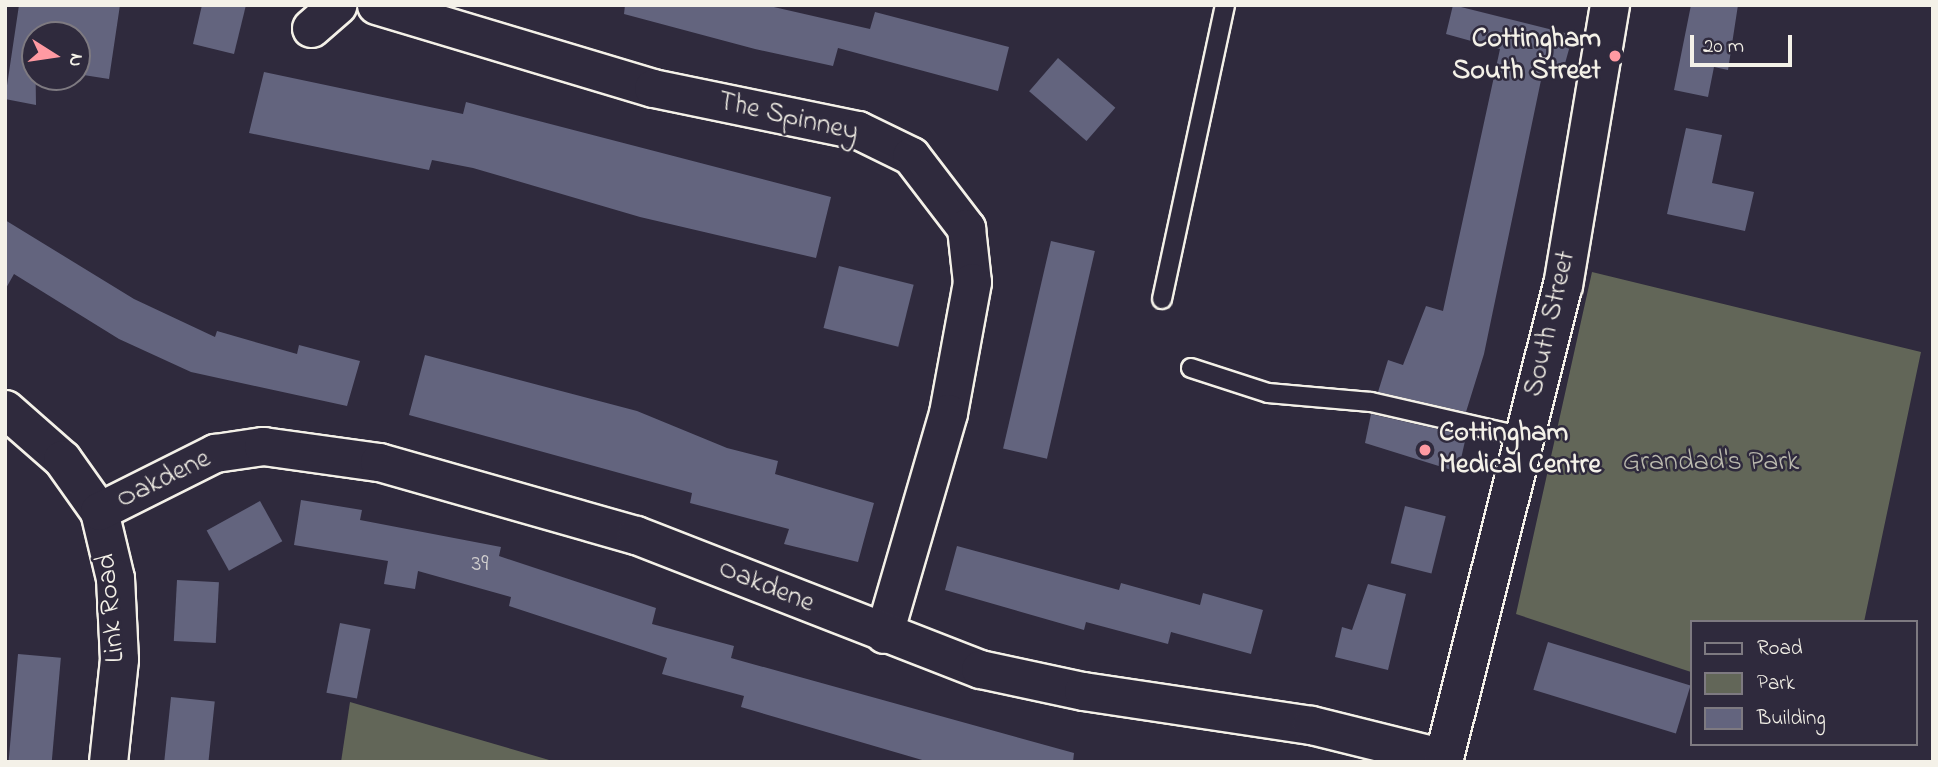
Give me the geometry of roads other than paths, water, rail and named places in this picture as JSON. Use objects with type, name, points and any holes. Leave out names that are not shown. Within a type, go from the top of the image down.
[{"type":"main road","name":"South Street","points":[[1444,760],[1563,286],[1610,5]]},
{"type":"street","name":"The Spinney","points":[[376,5],[653,88],[858,130],[911,156],[966,228],[972,282],[948,413],[884,634]]},
{"type":"street","name":"Link Road","points":[[5,409],[62,459],[99,511],[115,578],[119,659],[108,762]]},
{"type":"street","name":"Oakdene","points":[[99,511],[215,453],[263,446],[379,462],[636,535],[884,634],[980,668],[1070,689],[1311,725],[1444,760]]},
{"type":"lane","points":[[1162,299],[1225,5]]},
{"type":"lane","points":[[1191,368],[1268,393],[1371,402],[1524,437]]},
{"type":"place","name":"Cottingham South Street","points":[[1615,56]]},
{"type":"place","name":"Cottingham Medical Centre","points":[[1425,450]]},
{"type":"park label","name":"Grandad's Park","points":[[1711,463]]}]
